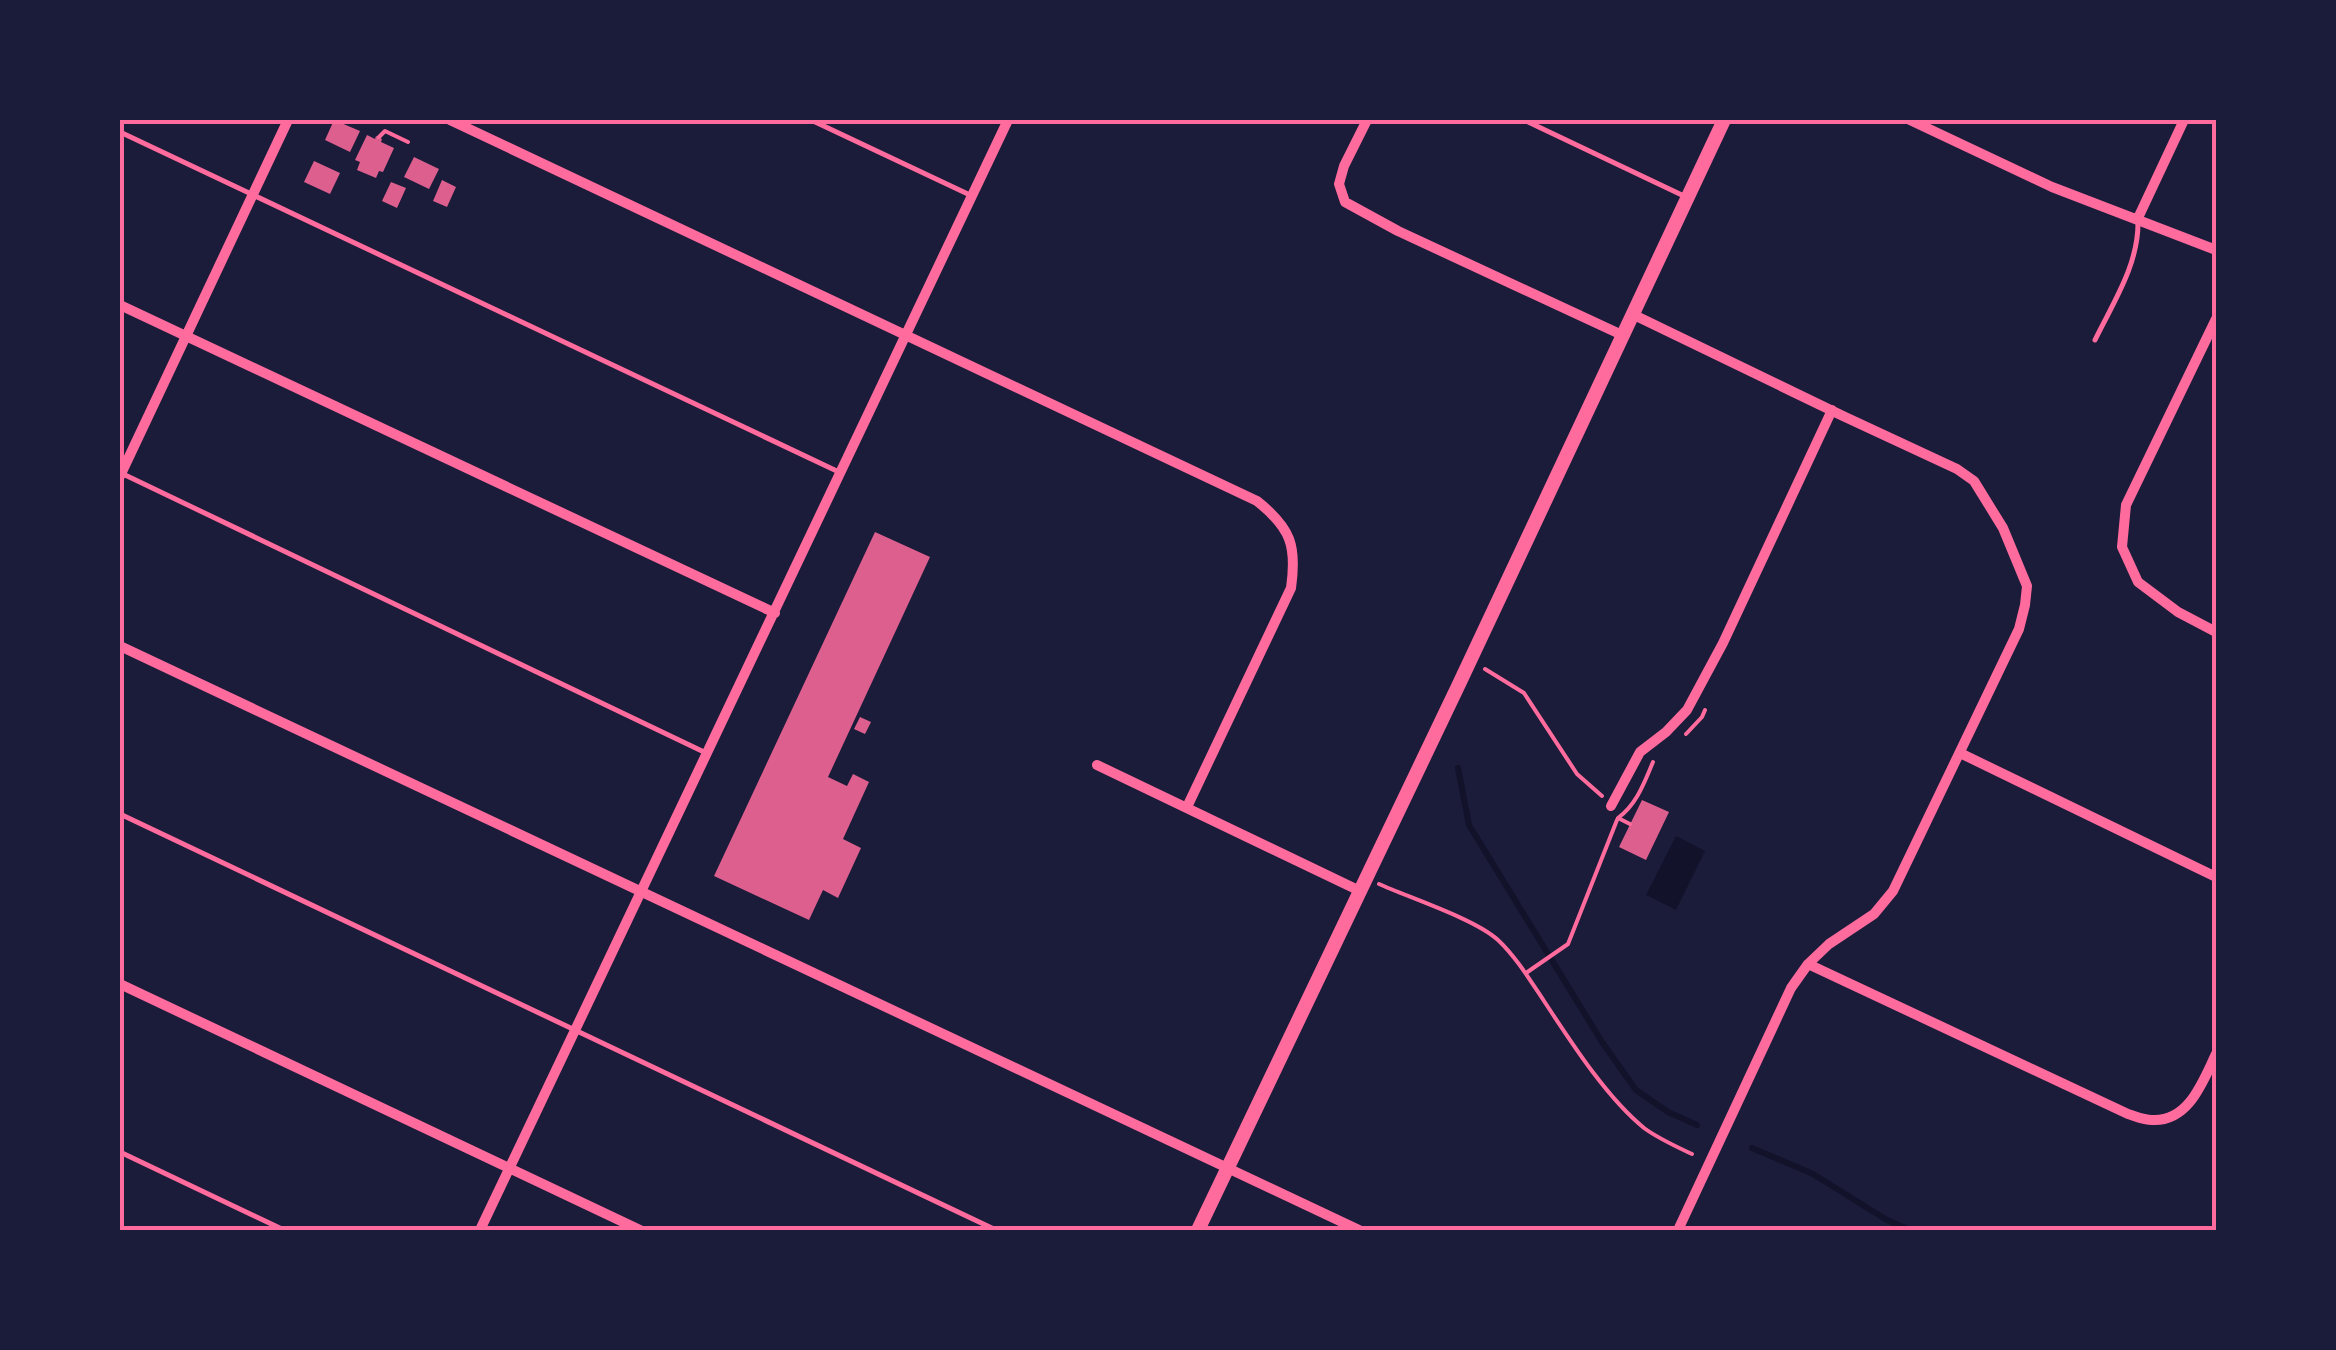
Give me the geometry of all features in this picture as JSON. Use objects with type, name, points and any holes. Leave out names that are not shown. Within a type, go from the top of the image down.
[{"type":"street","points":[[120,474],[288,120]]},
{"type":"street","points":[[450,120],[1257,501],[1276,516],[1289,536],[1295,560],[1292,588],[1186,808]]},
{"type":"street","points":[[480,1230],[1008,120]]},
{"type":"street","points":[[1367,120],[1339,184],[1345,202],[1398,231],[1622,335]]},
{"type":"street","points":[[1198,1230],[1724,120]]},
{"type":"street","points":[[1910,120],[2052,187],[2216,250]]},
{"type":"street","points":[[2138,218],[2184,120]]},
{"type":"street","points":[[120,305],[775,613]]},
{"type":"street","points":[[1632,314],[1958,469],[1974,481],[2003,528],[2027,586],[2019,628],[1893,890],[1874,914],[1829,944],[1808,964],[1791,988],[1678,1230]]},
{"type":"street","points":[[2216,318],[2126,505],[2122,546],[2138,582],[2178,612],[2216,632]]},
{"type":"street","points":[[1611,806],[1640,752],[1687,710],[1832,410]]},
{"type":"street","points":[[120,646],[1359,1230]]},
{"type":"street","points":[[1960,753],[2216,877]]},
{"type":"street","points":[[1098,765],[1186,808],[1363,884]]},
{"type":"street","points":[[1808,964],[2128,1114],[2150,1120],[2181,1112],[2196,1095],[2216,1054]]},
{"type":"street","points":[[120,984],[640,1230]]},
{"type":"lane","points":[[812,120],[972,196]]},
{"type":"lane","points":[[1524,120],[1687,197]]},
{"type":"lane","points":[[120,132],[841,473]]},
{"type":"lane","points":[[2095,340],[2128,272],[2138,240],[2138,218]]},
{"type":"lane","points":[[120,474],[707,754]]},
{"type":"lane","points":[[120,814],[996,1230]]},
{"type":"lane","points":[[120,1152],[284,1230]]},
{"type":"path","points":[[379,138],[385,131],[408,142]]},
{"type":"path","points":[[1481,667],[1524,693],[1577,774],[1611,806],[1618,818],[1568,944],[1528,972]]},
{"type":"path","points":[[1363,884],[1473,924],[1494,936],[1528,972],[1585,1062],[1628,1112],[1665,1142],[1692,1154]]},
{"type":"shaded area","points":[[1676,836],[1705,851],[1676,910],[1646,895]]},
{"type":"building","points":[[334,120],[360,131],[350,152],[325,140]]},
{"type":"building","points":[[367,135],[375,139],[376,136],[394,148],[376,178],[357,170],[360,162],[355,160]]},
{"type":"building","points":[[414,157],[439,169],[429,189],[404,177]]},
{"type":"building","points":[[314,161],[340,173],[330,194],[304,182]]},
{"type":"building","points":[[442,180],[456,187],[447,207],[433,201]]},
{"type":"building","points":[[391,182],[406,188],[397,208],[382,201]]},
{"type":"building","points":[[875,532],[930,557],[828,777],[847,786],[853,774],[869,782],[843,839],[861,848],[838,898],[823,890],[809,920],[714,876]]},
{"type":"building","points":[[860,717],[871,722],[865,734],[854,729]]},
{"type":"building","points":[[1642,800],[1669,812],[1646,860],[1619,847]]},
{"type":"waterway","points":[[1458,768],[1469,825],[1602,1042],[1636,1090],[1668,1112],[1697,1125]]},
{"type":"waterway","points":[[1752,1148],[1813,1174],[1910,1230]]}]
